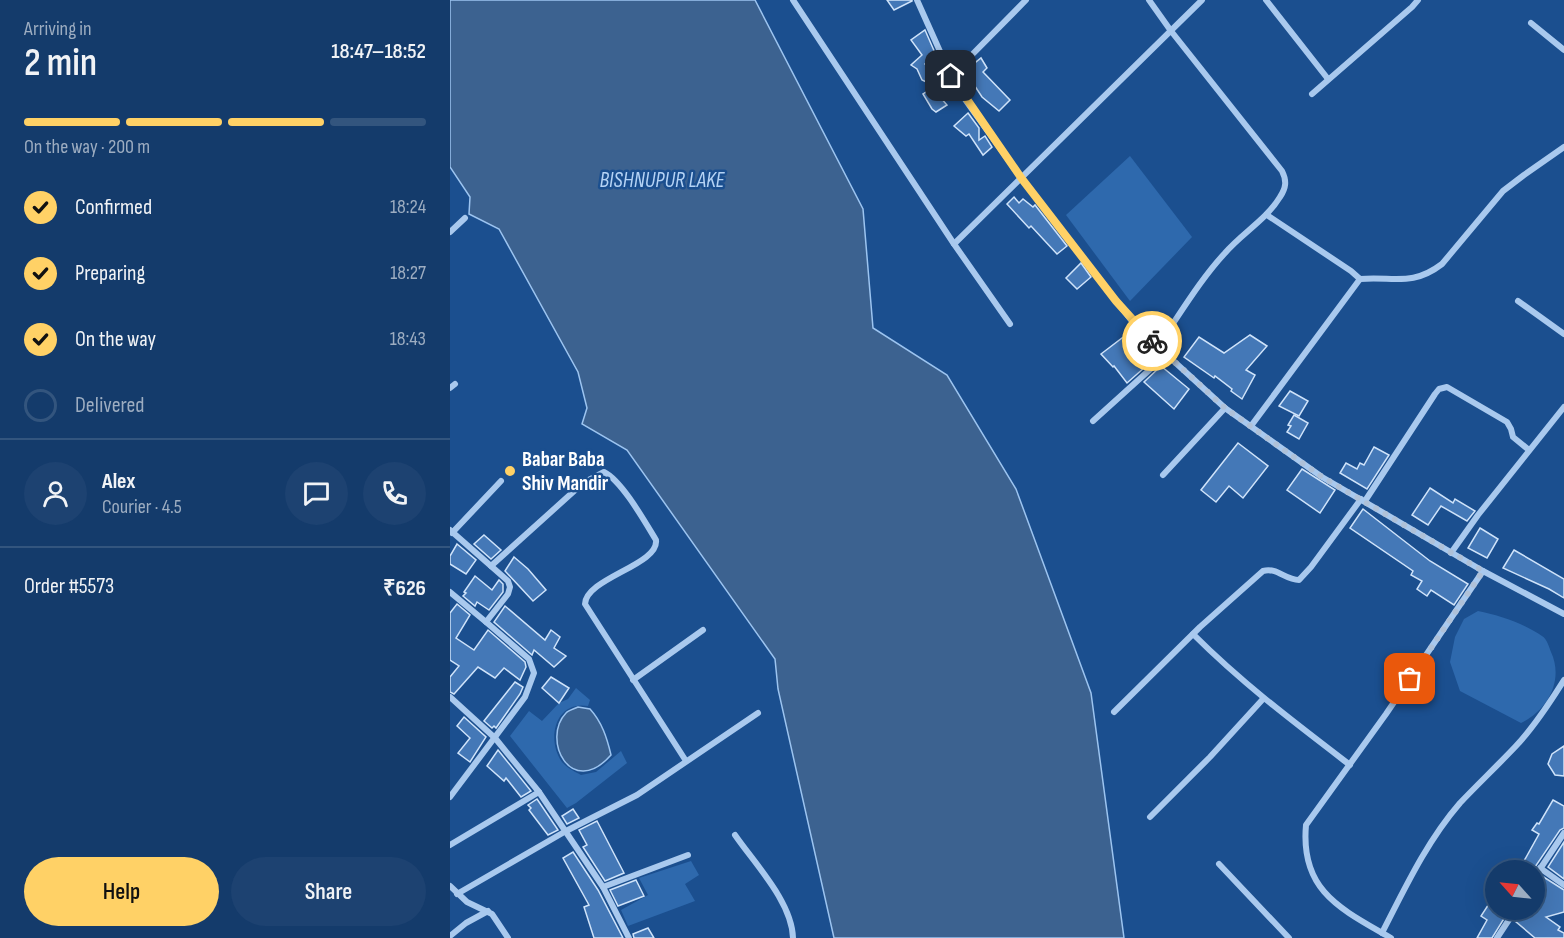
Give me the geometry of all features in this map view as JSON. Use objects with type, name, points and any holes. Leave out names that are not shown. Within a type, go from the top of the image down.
[{"type":"street","points":[[793,0],[954,244],[1010,324]]},
{"type":"street","points":[[918,0],[951,76],[1022,179],[1131,320],[1157,347],[1225,408],[1322,477],[1451,553],[1564,614]]},
{"type":"street","points":[[951,76],[1026,0]]},
{"type":"street","points":[[1149,0],[1282,171],[1286,180],[1281,196],[1267,215],[1234,242],[1219,259],[1157,347]]},
{"type":"street","points":[[954,244],[1202,0]]},
{"type":"street","points":[[1266,0],[1328,79]]},
{"type":"street","points":[[1312,94],[1418,0]]},
{"type":"street","points":[[1530,23],[1564,50]]},
{"type":"street","points":[[1267,215],[1360,279],[1419,278],[1442,264],[1503,191],[1564,147]]},
{"type":"street","points":[[450,232],[465,218]]},
{"type":"street","points":[[1251,426],[1360,279]]},
{"type":"street","points":[[1518,301],[1564,334]]},
{"type":"street","points":[[1093,421],[1166,355]]},
{"type":"street","points":[[1114,712],[1193,634],[1266,570],[1274,570],[1291,579],[1299,580],[1363,500],[1436,394],[1444,387],[1507,422],[1513,437],[1528,450]]},
{"type":"street","points":[[1162,475],[1225,408]]},
{"type":"street","points":[[1451,553],[1528,450],[1563,411]]},
{"type":"street","points":[[491,566],[583,483],[600,472],[604,471],[609,474],[637,510],[657,545],[653,551],[626,570],[596,587],[585,598],[587,608],[686,761]]},
{"type":"street","points":[[486,622],[508,594],[510,587],[508,581],[451,531],[501,481]]},
{"type":"street","points":[[1390,938],[1337,906],[1320,889],[1306,862],[1305,825],[1386,714],[1483,571]]},
{"type":"street","points":[[450,592],[528,659],[534,673],[525,697],[450,797]]},
{"type":"street","points":[[633,680],[703,630]]},
{"type":"street","points":[[1193,634],[1229,670],[1263,699],[1350,765]]},
{"type":"street","points":[[1382,933],[1419,863],[1439,831],[1460,803],[1517,746],[1535,724],[1564,680]]},
{"type":"street","points":[[450,696],[495,738],[539,792],[603,887],[629,938]]},
{"type":"street","points":[[1150,817],[1210,757],[1263,699]]},
{"type":"street","points":[[457,894],[566,831],[637,795],[758,713]]},
{"type":"street","points":[[450,845],[539,792]]},
{"type":"street","points":[[1545,861],[1564,833]]},
{"type":"street","points":[[735,835],[782,902],[791,921],[792,938]]},
{"type":"street","points":[[603,887],[688,855]]},
{"type":"street","points":[[1219,864],[1289,938]]},
{"type":"street","points":[[1545,872],[1564,885]]},
{"type":"street","points":[[450,886],[457,894],[475,906],[489,911],[500,923],[508,938]]},
{"type":"street","points":[[450,936],[466,923],[489,911]]},
{"type":"street","points":[[1497,938],[1509,920]]},
{"type":"shaded area","points":[[1130,156],[1192,237],[1130,301],[1066,215]]},
{"type":"shaded area","points":[[1478,611],[1528,628],[1544,637],[1549,646],[1556,673],[1551,693],[1539,710],[1521,723],[1460,691],[1450,662],[1455,637],[1464,619]]},
{"type":"shaded area","points":[[576,688],[590,700],[588,706],[568,709],[561,715],[554,733],[557,753],[562,762],[581,775],[596,772],[621,751],[627,763],[567,808],[510,736],[529,711],[542,721],[559,703],[568,699]]},
{"type":"shaded area","points":[[691,861],[699,875],[685,884],[695,901],[628,926],[621,910],[648,895],[639,878]]},
{"type":"water","name":"BISHNUPUR LAKE","points":[[450,0],[755,0],[863,209],[873,328],[947,375],[1016,489],[1091,693],[1124,938],[834,938],[778,689],[775,659],[627,450],[582,424],[587,408],[578,372],[499,229],[469,214],[470,197],[450,167]]},
{"type":"water","points":[[578,707],[590,709],[598,719],[611,755],[597,767],[584,771],[573,768],[564,761],[557,737],[559,724],[566,713]]},
{"type":"building","points":[[887,0],[912,0],[912,1],[894,10]]},
{"type":"building","points":[[925,30],[939,62],[932,56],[925,64],[947,91],[940,97],[947,105],[936,112],[923,94],[935,86],[922,80],[917,69],[911,65],[922,55],[911,40]]},
{"type":"building","points":[[981,58],[987,68],[983,72],[1010,100],[999,111],[982,97],[965,71]]},
{"type":"building","points":[[968,113],[979,128],[979,140],[985,136],[992,147],[983,155],[969,134],[966,136],[954,126]]},
{"type":"building","points":[[1014,197],[1019,203],[1023,199],[1033,207],[1035,205],[1067,246],[1057,254],[1007,204]]},
{"type":"building","points":[[1081,263],[1091,277],[1077,289],[1066,278]]},
{"type":"building","points":[[1126,335],[1153,360],[1127,383],[1101,354]]},
{"type":"building","points":[[1250,335],[1267,346],[1246,370],[1255,375],[1242,399],[1215,376],[1214,378],[1184,357],[1199,337],[1224,353]]},
{"type":"building","points":[[1161,366],[1189,389],[1174,409],[1144,382]]},
{"type":"building","points":[[1290,391],[1308,401],[1299,416],[1279,406]]},
{"type":"building","points":[[1294,415],[1308,423],[1299,439],[1287,432]]},
{"type":"building","points":[[1238,443],[1268,466],[1243,498],[1229,486],[1216,502],[1201,490]]},
{"type":"building","points":[[1374,447],[1389,455],[1367,489],[1340,473],[1346,463],[1357,469],[1360,463],[1364,465]]},
{"type":"building","points":[[1302,469],[1335,490],[1320,513],[1287,490]]},
{"type":"building","points":[[1430,488],[1453,503],[1455,499],[1475,511],[1467,521],[1441,506],[1428,525],[1412,515]]},
{"type":"building","points":[[1363,509],[1430,561],[1468,584],[1454,605],[1431,590],[1427,596],[1417,589],[1422,581],[1411,575],[1413,571],[1350,528]]},
{"type":"building","points":[[1480,528],[1498,539],[1487,558],[1468,548]]},
{"type":"building","points":[[484,535],[501,550],[491,559],[474,544]]},
{"type":"building","points":[[457,544],[476,560],[466,574],[450,564],[450,556]]},
{"type":"building","points":[[1514,550],[1564,579],[1564,598],[1503,568]]},
{"type":"building","points":[[514,557],[546,590],[533,601],[505,571]]},
{"type":"building","points":[[475,576],[492,590],[499,580],[503,584],[503,592],[489,610],[477,602],[475,606],[463,596]]},
{"type":"building","points":[[457,604],[470,615],[456,638],[474,650],[488,630],[525,662],[526,667],[520,680],[504,668],[495,678],[478,667],[454,694],[450,692],[450,677],[459,666],[450,660],[450,613]]},
{"type":"building","points":[[505,606],[545,640],[551,630],[560,637],[554,648],[566,656],[554,667],[534,650],[532,655],[494,622]]},
{"type":"building","points":[[551,677],[569,688],[559,703],[542,688]]},
{"type":"building","points":[[515,682],[523,687],[520,694],[496,728],[494,726],[492,728],[484,721]]},
{"type":"building","points":[[464,717],[486,737],[470,762],[458,753],[470,738],[457,726]]},
{"type":"building","points":[[1564,746],[1564,776],[1555,775],[1548,764],[1552,754]]},
{"type":"building","points":[[498,750],[531,791],[521,797],[506,778],[504,781],[487,766]]},
{"type":"building","points":[[537,799],[558,830],[548,835],[529,810],[531,808],[528,805]]},
{"type":"building","points":[[1553,800],[1564,806],[1564,828],[1560,830],[1540,860],[1525,860],[1539,834],[1532,830],[1537,823],[1539,824]]},
{"type":"building","points":[[573,809],[579,818],[567,824],[562,816]]},
{"type":"building","points":[[597,821],[624,873],[605,881],[583,847],[587,845],[579,830]]},
{"type":"building","points":[[1564,842],[1564,879],[1548,867]]},
{"type":"building","points":[[573,852],[598,890],[623,938],[594,938],[584,907],[589,905],[563,858]]},
{"type":"building","points":[[1545,878],[1564,890],[1564,912],[1546,917],[1560,927],[1558,930],[1564,933],[1564,938],[1535,938],[1515,921],[1545,920]]},
{"type":"building","points":[[636,880],[644,896],[618,906],[610,890]]},
{"type":"building","points":[[1487,920],[1503,920],[1492,938],[1477,938]]},
{"type":"building","points":[[648,928],[654,938],[634,938],[633,934]]},
{"type":"way so far","points":[[1152,341],[1225,408],[1322,477],[1483,571],[1410,679]]},
{"type":"place","name":"Babar Baba Shiv Mandir","points":[[510,471]]},
{"type":"route","points":[[951,76],[959,91],[1022,179],[1101,283],[1131,320],[1152,341]]}]
